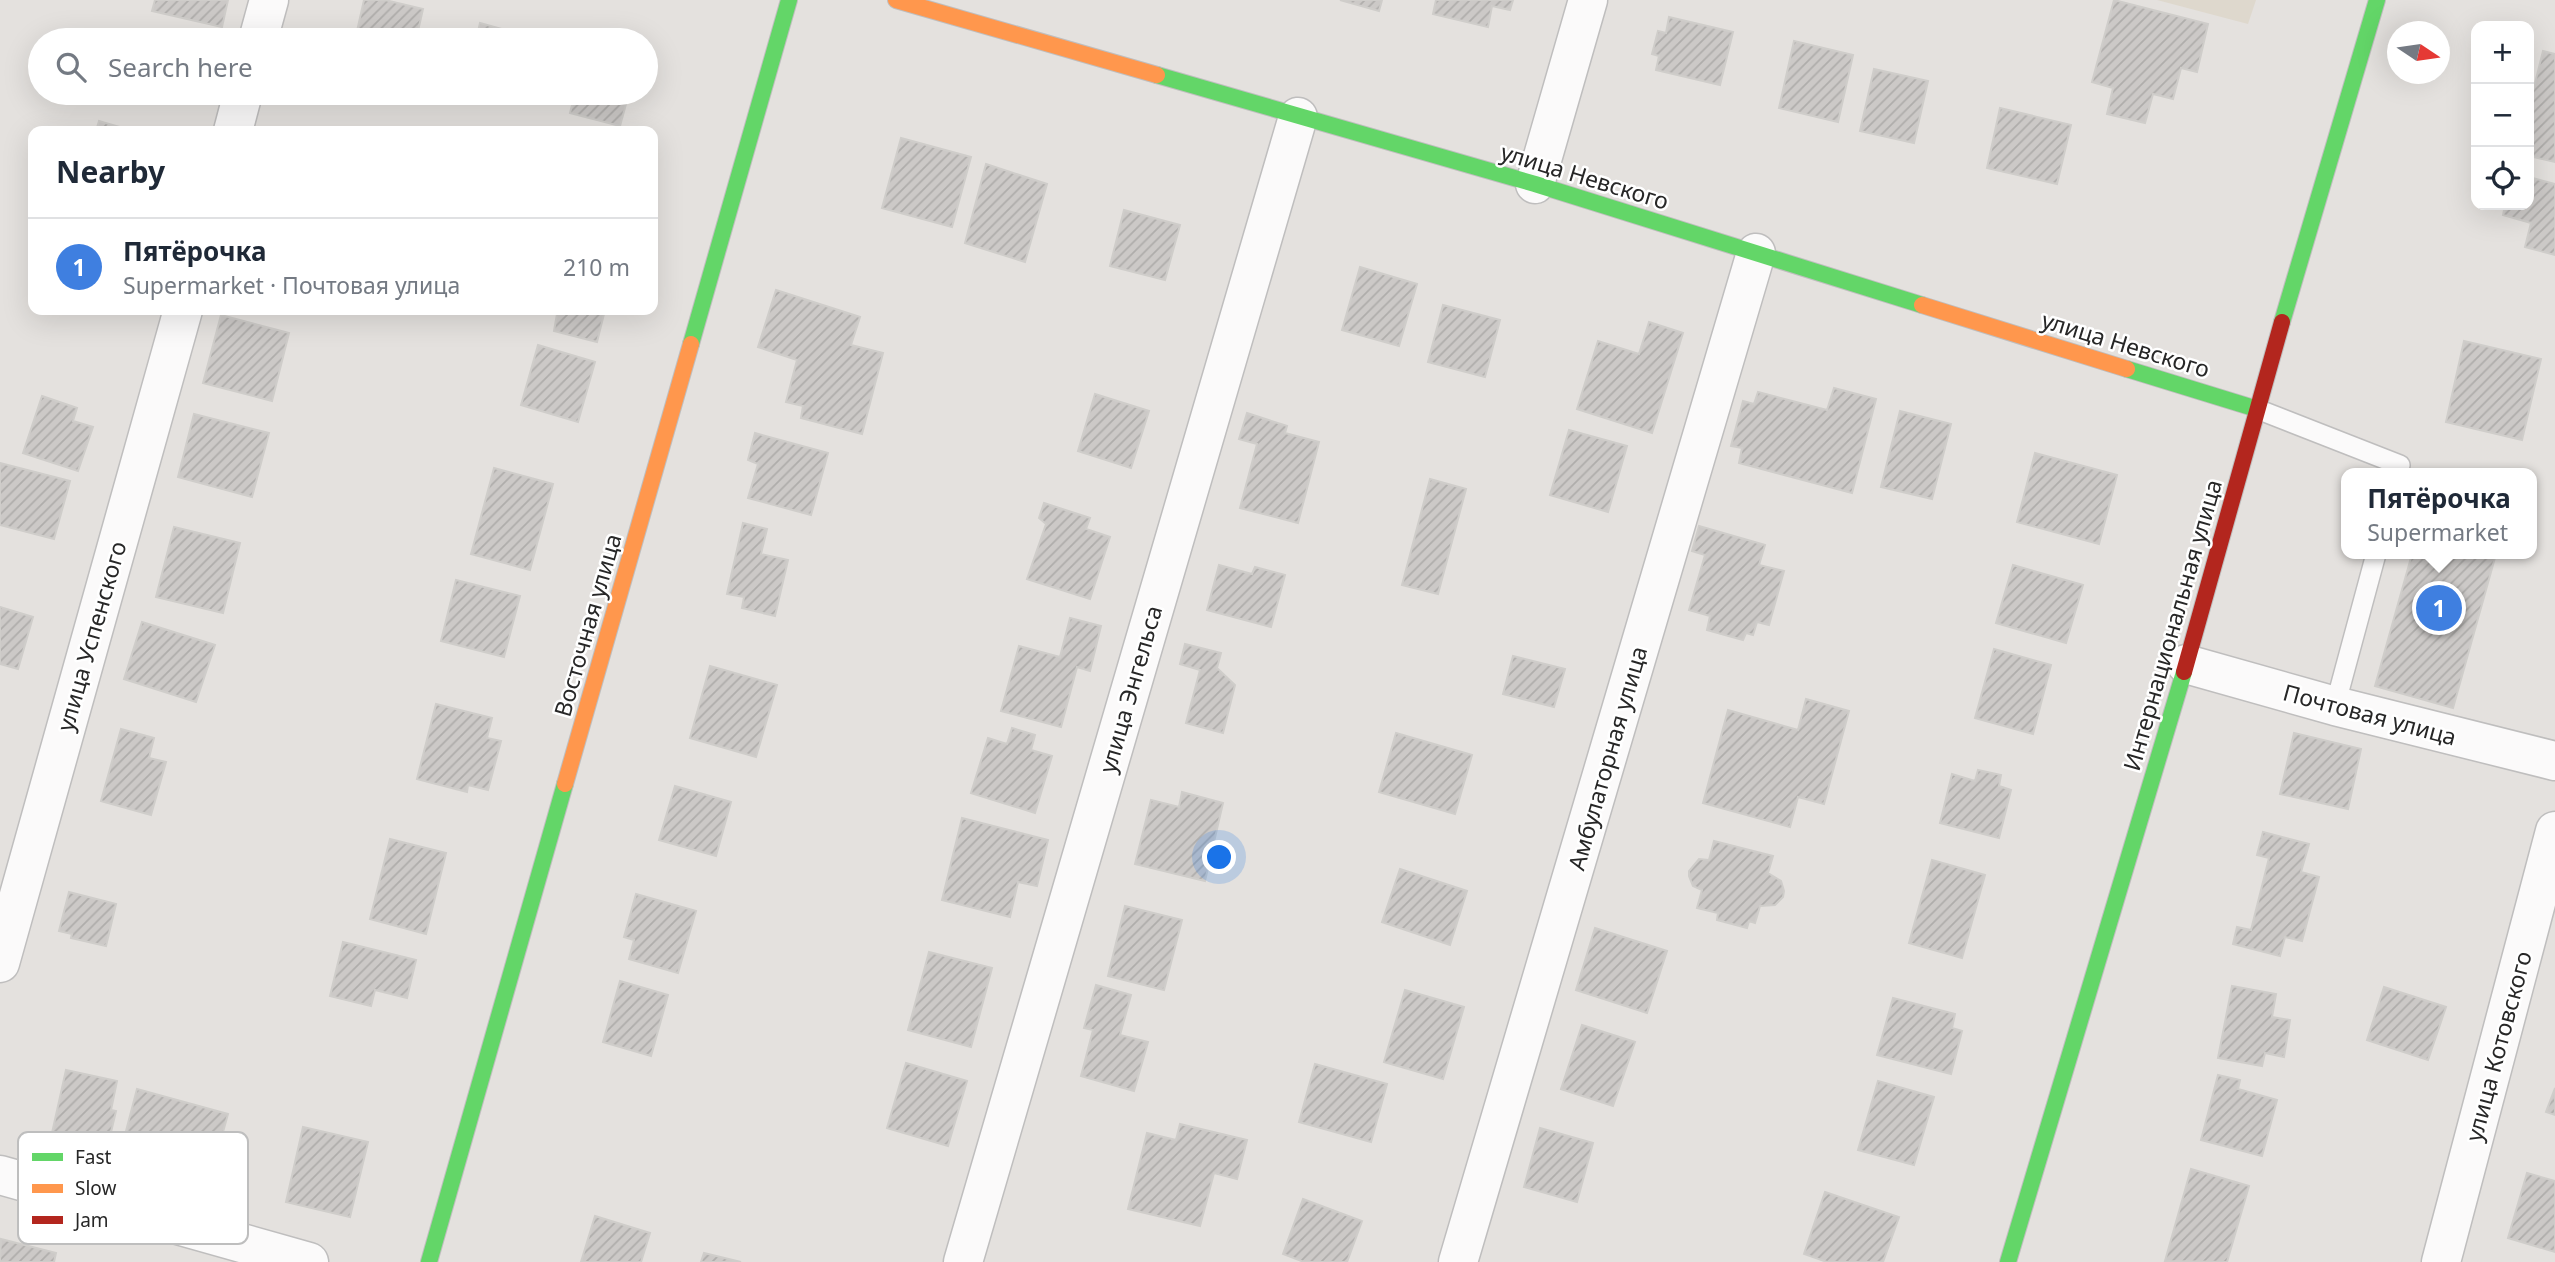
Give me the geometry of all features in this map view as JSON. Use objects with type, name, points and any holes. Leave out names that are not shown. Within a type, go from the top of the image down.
[{"type":"street","points":[[261,28],[269,0]]},
{"type":"street","name":"Восточная улица","points":[[429,1262],[789,0]]},
{"type":"street","name":"улица Невского","points":[[896,0],[1535,184],[2257,409]]},
{"type":"street","points":[[1535,184],[1588,0]]},
{"type":"street","name":"Интернациональная улица","points":[[2008,1262],[2186,664],[2257,409],[2377,0]]},
{"type":"street","points":[[234,126],[240,105]]},
{"type":"street","name":"улица Энгельса","points":[[962,1262],[1298,117]]},
{"type":"street","name":"Амбулаторная улица","points":[[1458,1262],[1756,253]]},
{"type":"street","name":"улица Успенского","points":[[0,963],[182,315]]},
{"type":"street","name":"Почтовая улица","points":[[2186,664],[2335,706],[2555,761]]},
{"type":"street","name":"улица Котовского","points":[[2441,1262],[2555,831]]},
{"type":"street","points":[[0,1175],[18,1180]]},
{"type":"street","points":[[245,1244],[309,1262]]},
{"type":"lane","points":[[2257,409],[2400,465],[2399,468]]},
{"type":"lane","points":[[2335,706],[2375,559]]},
{"type":"shaded area","points":[[2157,0],[2256,0],[2248,24]]},
{"type":"building","points":[[155,0],[228,0],[222,27],[152,11]]},
{"type":"building","points":[[364,0],[385,0],[423,9],[419,28],[358,28]]},
{"type":"building","points":[[1340,0],[1382,0],[1379,11]]},
{"type":"building","points":[[1436,0],[1513,0],[1510,10],[1492,6],[1488,27],[1433,14]]},
{"type":"building","points":[[2114,0],[2208,24],[2197,72],[2181,68],[2173,99],[2153,94],[2145,123],[2107,114],[2113,88],[2092,82]]},
{"type":"building","points":[[1669,17],[1733,32],[1720,85],[1656,70],[1659,56],[1652,54],[1658,31],[1666,33]]},
{"type":"building","points":[[480,23],[498,28],[479,28]]},
{"type":"building","points":[[1794,41],[1853,55],[1838,122],[1779,108]]},
{"type":"building","points":[[2543,51],[2555,54],[2555,162],[2534,157],[2534,87]]},
{"type":"building","points":[[1874,69],[1928,81],[1914,143],[1860,131]]},
{"type":"building","points":[[572,105],[626,105],[620,126],[570,113]]},
{"type":"building","points":[[2000,108],[2071,125],[2057,184],[1987,168]]},
{"type":"building","points":[[99,121],[116,126],[98,126]]},
{"type":"building","points":[[901,138],[971,157],[952,227],[882,208]]},
{"type":"building","points":[[986,164],[1047,184],[1025,262],[965,243]]},
{"type":"building","points":[[2534,178],[2555,184],[2555,255],[2525,247],[2531,223],[2503,215],[2504,210],[2534,210]]},
{"type":"building","points":[[1124,210],[1180,225],[1165,280],[1110,266]]},
{"type":"building","points":[[1360,267],[1417,284],[1399,346],[1342,330]]},
{"type":"building","points":[[776,290],[860,317],[851,345],[883,353],[862,434],[801,418],[803,406],[786,402],[797,360],[758,347]]},
{"type":"building","points":[[1443,305],[1500,320],[1485,377],[1428,362]]},
{"type":"building","points":[[221,315],[289,333],[272,401],[203,383]]},
{"type":"building","points":[[557,315],[604,315],[597,342],[554,331]]},
{"type":"building","points":[[1649,322],[1683,333],[1652,433],[1577,409],[1598,341],[1639,354]]},
{"type":"building","points":[[2464,341],[2541,359],[2522,440],[2446,422]]},
{"type":"building","points":[[538,345],[595,362],[578,422],[521,405]]},
{"type":"building","points":[[1834,388],[1876,399],[1852,493],[1739,463],[1742,448],[1731,446],[1743,401],[1754,404],[1758,392],[1827,410]]},
{"type":"building","points":[[1095,394],[1149,411],[1131,468],[1078,451]]},
{"type":"building","points":[[42,396],[77,408],[73,421],[93,427],[78,471],[23,453]]},
{"type":"building","points":[[1900,411],[1951,424],[1932,499],[1881,487]]},
{"type":"building","points":[[1247,413],[1287,426],[1285,433],[1319,442],[1298,523],[1240,508],[1257,444],[1239,439]]},
{"type":"building","points":[[194,414],[269,433],[252,497],[178,477]]},
{"type":"building","points":[[1569,430],[1627,446],[1608,512],[1550,495]]},
{"type":"building","points":[[755,433],[828,453],[811,515],[748,498],[758,464],[748,460]]},
{"type":"building","points":[[2035,453],[2117,475],[2099,544],[2017,522]]},
{"type":"building","points":[[0,463],[70,481],[54,539],[0,525]]},
{"type":"building","points":[[494,468],[553,484],[530,570],[471,554]]},
{"type":"building","points":[[1430,479],[1466,489],[1438,594],[1402,585]]},
{"type":"building","points":[[1044,503],[1090,518],[1086,529],[1110,537],[1090,599],[1027,579],[1046,524],[1039,518]]},
{"type":"building","points":[[743,523],[767,529],[761,554],[788,560],[775,616],[742,608],[744,597],[727,594]]},
{"type":"building","points":[[1699,526],[1765,545],[1759,565],[1784,571],[1769,625],[1757,622],[1753,635],[1746,633],[1743,640],[1707,630],[1710,616],[1689,610],[1705,555],[1692,551]]},
{"type":"building","points":[[174,527],[240,543],[223,613],[156,597]]},
{"type":"building","points":[[2411,559],[2495,559],[2453,708],[2375,686]]},
{"type":"building","points":[[1219,565],[1252,574],[1255,567],[1285,575],[1271,627],[1207,610]]},
{"type":"building","points":[[2013,565],[2083,585],[2066,643],[1996,623]]},
{"type":"building","points":[[456,580],[520,596],[504,657],[441,641]]},
{"type":"building","points":[[0,607],[33,617],[18,669],[0,664]]},
{"type":"building","points":[[1070,618],[1101,626],[1090,671],[1077,667],[1061,727],[1001,711],[1019,646],[1060,657]]},
{"type":"building","points":[[142,622],[215,645],[196,702],[124,679]]},
{"type":"building","points":[[1185,644],[1221,653],[1217,668],[1235,685],[1223,733],[1186,723],[1200,670],[1180,664]]},
{"type":"building","points":[[1994,649],[2051,665],[2033,734],[1975,718]]},
{"type":"building","points":[[1513,656],[1565,669],[1554,707],[1503,694]]},
{"type":"building","points":[[710,666],[777,685],[756,757],[690,738]]},
{"type":"building","points":[[1806,699],[1849,711],[1824,804],[1798,797],[1790,827],[1703,803],[1728,710],[1798,730]]},
{"type":"building","points":[[436,704],[492,718],[487,738],[501,741],[488,790],[468,785],[467,792],[417,779]]},
{"type":"building","points":[[1012,728],[1035,735],[1031,750],[1052,756],[1035,813],[971,793],[988,738],[1007,744]]},
{"type":"building","points":[[121,729],[154,738],[149,758],[166,762],[151,815],[101,801]]},
{"type":"building","points":[[1396,733],[1472,755],[1455,814],[1379,792]]},
{"type":"building","points":[[2294,733],[2361,749],[2348,809],[2280,794]]},
{"type":"building","points":[[1978,770],[2001,775],[1999,786],[2011,790],[1999,838],[1940,823],[1952,774],[1975,781]]},
{"type":"building","points":[[675,786],[731,802],[716,856],[659,840]]},
{"type":"building","points":[[1182,792],[1223,803],[1205,881],[1135,864],[1151,800],[1179,807]]},
{"type":"building","points":[[962,818],[1048,840],[1037,886],[1018,882],[1010,917],[942,900]]},
{"type":"building","points":[[2263,832],[2309,844],[2301,872],[2319,877],[2302,941],[2285,937],[2280,956],[2233,944],[2237,927],[2251,930],[2269,858],[2257,855]]},
{"type":"building","points":[[390,839],[446,853],[426,934],[370,919]]},
{"type":"building","points":[[1714,841],[1773,856],[1768,873],[1781,881],[1783,897],[1775,905],[1760,906],[1755,923],[1749,921],[1747,928],[1717,920],[1718,913],[1697,908],[1702,890],[1693,886],[1689,871],[1699,859],[1709,860]]},
{"type":"building","points":[[1932,860],[1985,875],[1962,958],[1909,943]]},
{"type":"building","points":[[1400,869],[1467,891],[1450,945],[1382,922]]},
{"type":"building","points":[[69,892],[116,904],[106,946],[71,938],[72,934],[59,931]]},
{"type":"building","points":[[636,894],[696,911],[678,973],[629,959],[634,940],[624,937]]},
{"type":"building","points":[[1125,906],[1182,920],[1164,990],[1108,976]]},
{"type":"building","points":[[1595,928],[1667,951],[1647,1013],[1576,990]]},
{"type":"building","points":[[343,942],[416,960],[407,998],[375,990],[371,1006],[330,996]]},
{"type":"building","points":[[929,952],[992,968],[971,1047],[908,1030]]},
{"type":"building","points":[[620,981],[668,995],[651,1056],[603,1042]]},
{"type":"building","points":[[1096,985],[1131,995],[1120,1035],[1148,1042],[1134,1091],[1081,1076],[1093,1030],[1084,1028]]},
{"type":"building","points":[[2232,986],[2276,994],[2272,1017],[2290,1020],[2284,1057],[2265,1053],[2262,1066],[2218,1058]]},
{"type":"building","points":[[2384,987],[2446,1007],[2428,1060],[2367,1040]]},
{"type":"building","points":[[1405,990],[1464,1007],[1443,1079],[1384,1062]]},
{"type":"building","points":[[1893,998],[1955,1014],[1952,1028],[1962,1031],[1951,1074],[1877,1055]]},
{"type":"building","points":[[1582,1025],[1635,1042],[1613,1106],[1561,1089]]},
{"type":"building","points":[[906,1063],[967,1081],[948,1146],[887,1128]]},
{"type":"building","points":[[1315,1064],[1387,1084],[1371,1142],[1299,1122]]},
{"type":"building","points":[[66,1070],[117,1081],[111,1110],[116,1111],[111,1132],[52,1132]]},
{"type":"building","points":[[2218,1075],[2240,1080],[2238,1089],[2277,1100],[2262,1156],[2201,1140]]},
{"type":"building","points":[[1878,1081],[1934,1097],[1914,1165],[1858,1150]]},
{"type":"building","points":[[2555,1088],[2555,1115],[2546,1112]]},
{"type":"building","points":[[137,1089],[228,1114],[223,1132],[126,1131]]},
{"type":"building","points":[[1180,1124],[1247,1140],[1237,1179],[1214,1173],[1200,1226],[1128,1209],[1147,1133],[1176,1140]]},
{"type":"building","points":[[303,1127],[368,1142],[350,1217],[286,1202]]},
{"type":"building","points":[[1540,1128],[1593,1143],[1577,1202],[1524,1187]]},
{"type":"building","points":[[2191,1169],[2249,1186],[2227,1262],[2165,1261]]},
{"type":"building","points":[[2527,1173],[2555,1181],[2555,1252],[2508,1238]]},
{"type":"building","points":[[1825,1192],[1899,1217],[1883,1262],[1827,1262],[1804,1254]]},
{"type":"building","points":[[1303,1199],[1362,1221],[1347,1262],[1304,1262],[1283,1254]]},
{"type":"building","points":[[595,1216],[650,1233],[641,1262],[581,1262]]},
{"type":"building","points":[[1,1239],[56,1253],[54,1262],[0,1262]]},
{"type":"building","points":[[704,1253],[741,1262],[701,1262]]},
{"type":"traffic: fast","points":[[691,344],[789,0]]},
{"type":"traffic: fast","points":[[2282,322],[2377,0]]},
{"type":"traffic: fast","points":[[1157,75],[1535,184],[1922,305]]},
{"type":"traffic: fast","points":[[2127,369],[2257,409]]},
{"type":"traffic: fast","points":[[2008,1262],[2184,672]]},
{"type":"traffic: fast","points":[[429,1262],[565,784]]},
{"type":"traffic: slow","points":[[896,0],[1157,75]]},
{"type":"traffic: slow","points":[[1922,305],[2127,369]]},
{"type":"traffic: slow","points":[[565,784],[691,344]]},
{"type":"traffic: jam","points":[[2184,672],[2282,322]]},
{"type":"place","name":"Пятёрочка","points":[[2439,608]]}]
